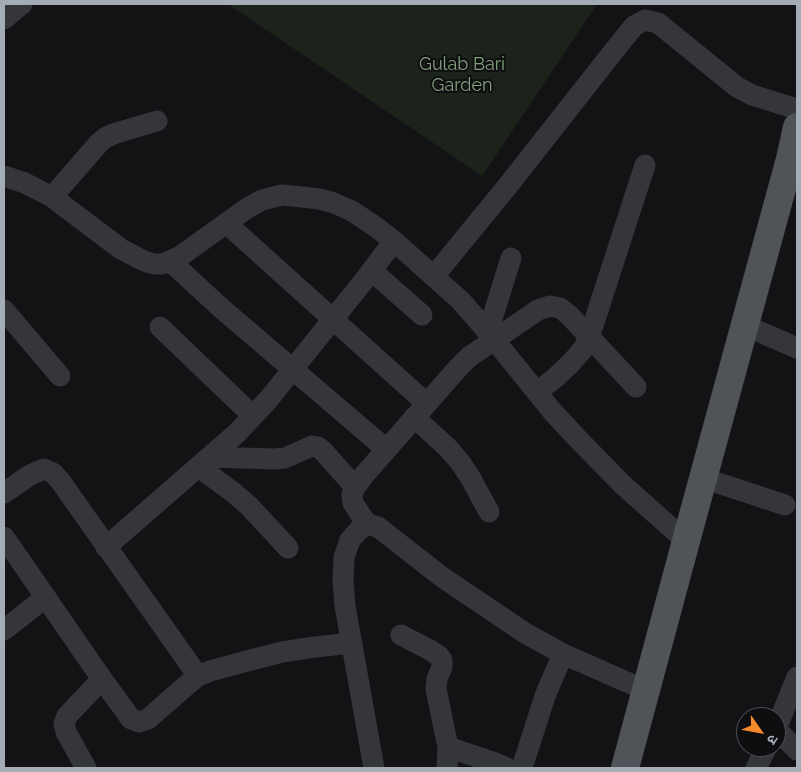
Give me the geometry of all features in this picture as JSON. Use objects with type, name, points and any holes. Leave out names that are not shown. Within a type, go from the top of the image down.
[{"type":"main road","points":[[625,768],[744,325],[794,160],[797,127]]},
{"type":"street","points":[[4,19],[22,4]]},
{"type":"street","points":[[434,276],[510,183],[612,52],[634,26],[646,20],[658,24],[737,87],[752,95],[797,109]]},
{"type":"street","points":[[52,198],[98,143],[113,134],[157,121]]},
{"type":"street","points":[[537,392],[571,363],[583,349],[589,338],[645,165]]},
{"type":"street","points":[[4,176],[52,198],[121,249],[154,264],[162,264],[179,257],[246,209],[262,200],[282,196],[319,199],[334,203],[352,212],[394,241],[461,301],[576,438],[623,485],[686,540]]},
{"type":"street","points":[[226,223],[333,319],[420,410],[460,462],[489,512]]},
{"type":"street","points":[[106,546],[237,433],[293,370],[394,241]]},
{"type":"street","points":[[491,336],[510,258]]},
{"type":"street","points":[[170,261],[221,308],[386,449]]},
{"type":"street","points":[[372,271],[422,316]]},
{"type":"street","points":[[636,387],[569,315],[560,308],[550,306],[538,310],[491,336],[458,368],[355,487],[352,503],[367,524],[378,527],[442,577],[525,633],[563,654],[645,690]]},
{"type":"street","points":[[4,310],[60,376]]},
{"type":"street","points":[[744,325],[797,348]]},
{"type":"street","points":[[160,327],[253,416]]},
{"type":"street","points":[[204,462],[285,458],[312,446],[324,451],[355,487]]},
{"type":"street","points":[[204,462],[288,548]]},
{"type":"street","points":[[4,494],[30,475],[44,469],[52,473],[61,482],[198,676]]},
{"type":"street","points":[[703,478],[785,505]]},
{"type":"street","points":[[367,524],[350,540],[344,557],[343,580],[345,606],[374,768]]},
{"type":"street","points":[[4,537],[131,719],[139,722],[148,719],[198,676],[210,671],[282,652],[315,646],[352,643]]},
{"type":"street","points":[[4,630],[46,597]]},
{"type":"street","points":[[402,635],[430,650],[442,660],[436,689],[448,747],[447,768]]},
{"type":"street","points":[[522,768],[545,696],[563,654]]},
{"type":"street","points":[[785,707],[797,677]]},
{"type":"street","points":[[86,768],[66,732],[64,724],[67,716],[102,679]]},
{"type":"street","points":[[786,739],[797,750]]},
{"type":"street","points":[[448,747],[507,768]]},
{"type":"green space","name":"Gulab Bari Garden","points":[[228,4],[597,4],[482,176]]}]
